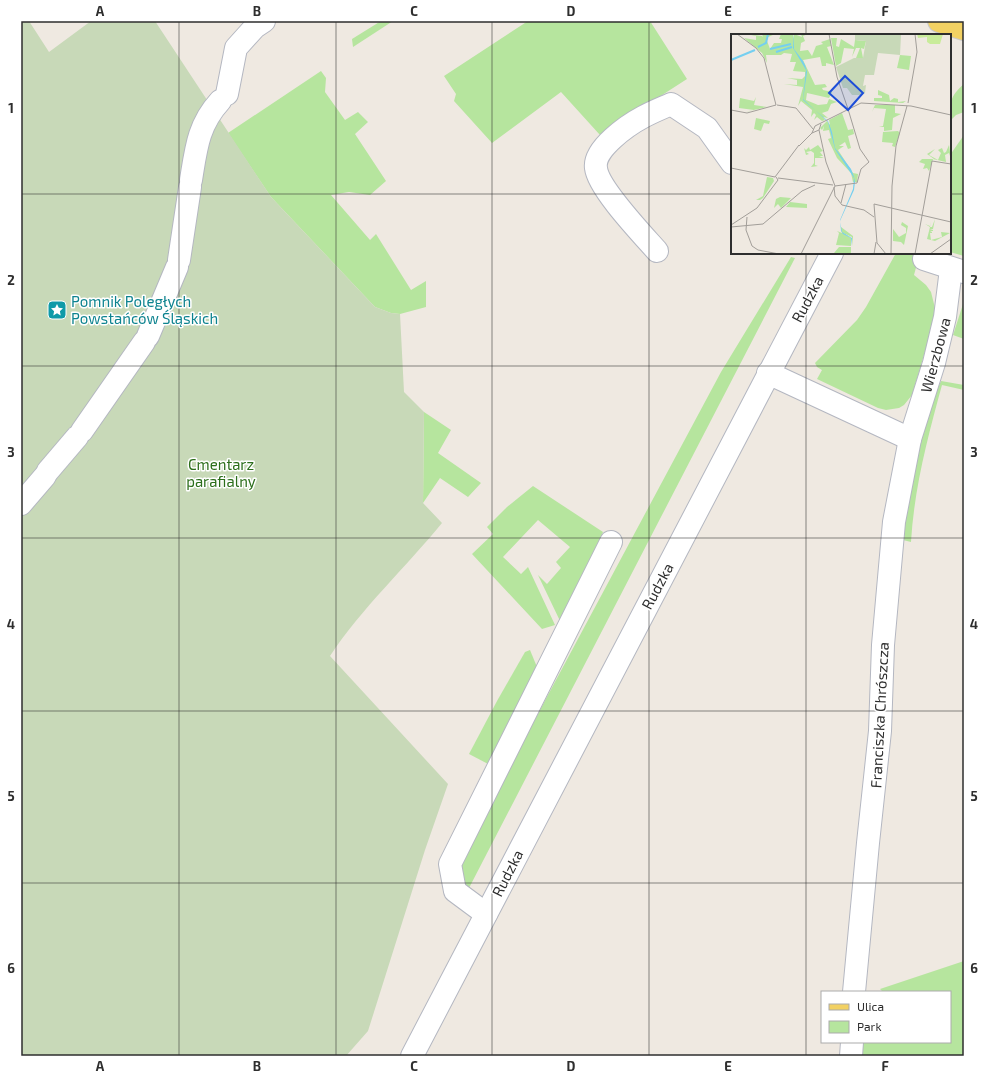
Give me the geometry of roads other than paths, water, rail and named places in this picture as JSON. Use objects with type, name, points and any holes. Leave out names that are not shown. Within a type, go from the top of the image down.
[{"type":"street","points":[[21,504],[79,434],[146,339],[178,264],[197,145],[206,118],[224,97],[236,48],[260,24]]},
{"type":"street","points":[[657,251],[606,191],[599,179],[596,169],[596,162],[598,156],[606,145],[643,117],[671,104],[707,128],[731,162]]},
{"type":"street","name":"Rudzka","points":[[412,1056],[768,373],[826,255]]},
{"type":"street","name":"Wierzbowa","points":[[910,439],[934,363],[958,271],[924,259]]},
{"type":"street","points":[[768,373],[910,439]]},
{"type":"street","name":"Franciszka Chrószcza","points":[[854,991],[880,731],[883,645],[894,522],[910,439]]},
{"type":"street","name":"Rudzka","points":[[486,914],[455,891],[450,864],[612,542]]},
{"type":"street","points":[[851,1056],[852,1043]]},
{"type":"place","name":"Pomnik Poległych Powstańców Śląskich","points":[[57,310]]},
{"type":"park label","name":"Cmentarz parafialny","points":[[221,472]]}]
